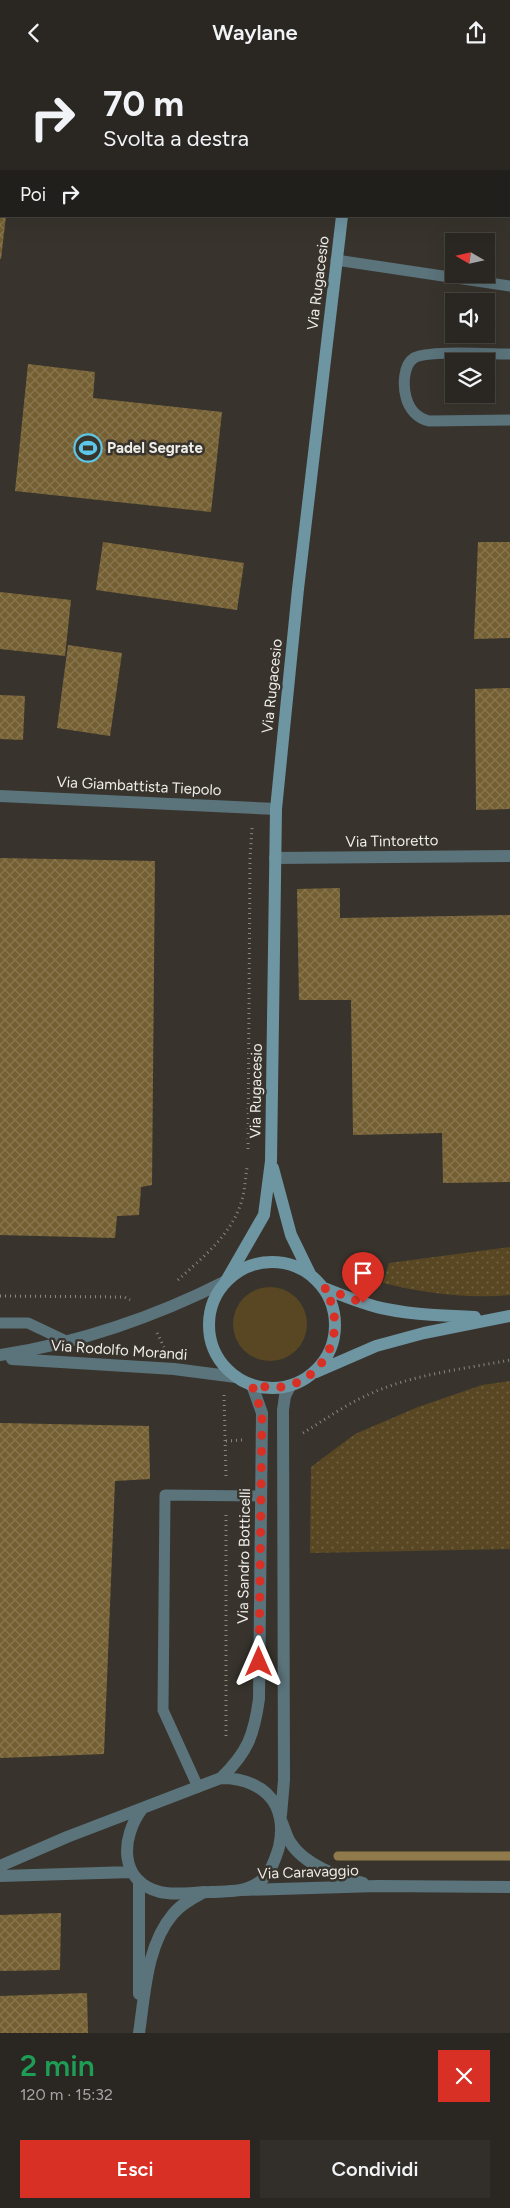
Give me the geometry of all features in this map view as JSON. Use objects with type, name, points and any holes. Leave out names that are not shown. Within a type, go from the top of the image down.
[{"type":"main road","name":"Via Rugacesio","points":[[226,1281],[264,1215],[271,1161],[276,809],[299,580],[342,217]]},
{"type":"main road","name":"Via Rugacesio","points":[[271,1161],[291,1235],[311,1275]]},
{"type":"main road","points":[[312,1374],[325,1360],[332,1343],[335,1324],[332,1305],[324,1288],[311,1275],[295,1265],[277,1261],[258,1263],[241,1270],[226,1281],[214,1299],[209,1320],[211,1341],[220,1361],[236,1377],[252,1385],[271,1388],[290,1386],[312,1374],[376,1346],[493,1318]]},
{"type":"main road","points":[[324,1288],[385,1309],[425,1315],[510,1317]]},
{"type":"street","name":"Via Giambattista Tiepolo","points":[[0,796],[276,809]]},
{"type":"street","name":"Via Tintoretto","points":[[275,858],[510,856]]},
{"type":"street","name":"Via Rodolfo Morandi","points":[[0,1356],[34,1350],[66,1341],[179,1304],[226,1281]]},
{"type":"street","name":"Via Rodolfo Morandi","points":[[0,1356],[174,1369],[236,1377]]},
{"type":"street","name":"Via Sandro Botticelli","points":[[222,1778],[236,1764],[248,1747],[253,1734],[258,1708],[262,1413],[252,1385]]},
{"type":"street","points":[[0,1876],[136,1877],[152,1889],[167,1893],[240,1891],[259,1883],[268,1873],[280,1843],[284,1780],[283,1410],[285,1397],[290,1386]]},
{"type":"street","points":[[0,1866],[67,1837],[222,1778],[239,1779],[262,1790],[274,1803],[281,1820]]},
{"type":"street","points":[[139,2033],[136,1877],[129,1863],[128,1841],[131,1826],[142,1809]]},
{"type":"street","name":"Via Caravaggio","points":[[281,1820],[291,1843],[310,1862],[338,1876],[378,1886]]},
{"type":"street","name":"Via Caravaggio","points":[[240,1891],[378,1886],[510,1887]]},
{"type":"street","points":[[139,2033],[148,1974],[160,1934],[173,1914],[186,1902],[204,1892]]},
{"type":"lane","points":[[336,260],[510,286]]},
{"type":"lane","points":[[510,354],[415,357],[410,361],[406,369],[404,389],[410,406],[420,419],[429,421],[510,420]]},
{"type":"lane","name":"Via Rodolfo Morandi","points":[[0,1323],[28,1323],[66,1341]]},
{"type":"lane","points":[[198,1787],[163,1709],[166,1495],[261,1496]]},
{"type":"path","points":[[248,1155],[250,858],[254,808]]},
{"type":"path","points":[[174,1283],[218,1241],[235,1219],[242,1201],[248,1161]]},
{"type":"path","points":[[301,1435],[338,1411],[373,1392],[428,1376],[510,1360]]},
{"type":"path","points":[[226,1441],[226,1742]]},
{"type":"shaded area","points":[[510,1247],[510,1295],[446,1294],[414,1290],[383,1283],[389,1263]]},
{"type":"shaded area","points":[[270,1287],[284,1290],[296,1298],[304,1310],[307,1324],[304,1338],[296,1350],[284,1358],[270,1361],[256,1358],[244,1350],[236,1338],[233,1324],[236,1310],[244,1298],[256,1290]]},
{"type":"shaded area","points":[[510,1381],[510,1549],[310,1553],[311,1467],[355,1434],[418,1407],[482,1385]]},
{"type":"building","points":[[0,217],[6,217],[1,259]]},
{"type":"building","name":"Padel Segrate","points":[[28,364],[95,372],[93,398],[222,412],[211,512],[15,491]]},
{"type":"building","points":[[103,542],[244,563],[237,610],[96,590]]},
{"type":"building","points":[[478,542],[510,542],[510,638],[474,639]]},
{"type":"building","points":[[0,592],[71,600],[65,656],[0,649]]},
{"type":"building","points":[[68,645],[122,653],[110,736],[57,728]]},
{"type":"building","points":[[510,688],[510,809],[476,810],[475,689]]},
{"type":"building","points":[[0,695],[25,696],[23,740],[0,739]]},
{"type":"building","points":[[0,858],[155,861],[152,1185],[141,1187],[139,1215],[117,1216],[115,1238],[0,1235]]},
{"type":"building","points":[[340,888],[340,918],[510,915],[510,1182],[443,1183],[442,1133],[353,1135],[351,1000],[299,1000],[297,889]]},
{"type":"building","points":[[0,1423],[149,1426],[150,1479],[115,1481],[104,1754],[0,1758]]},
{"type":"building","points":[[61,1913],[60,1970],[0,1971],[0,1915]]},
{"type":"building","points":[[87,1993],[88,2033],[0,2033],[0,1996]]},
{"type":"waterway","points":[[338,1856],[510,1856]]},
{"type":"place","name":"Padel Segrate","points":[[88,448]]},
{"type":"route","points":[[259,1662],[262,1413],[257,1394],[252,1385],[271,1388],[290,1386],[312,1374],[325,1360],[332,1343],[335,1324],[332,1305],[324,1288],[363,1303]]}]
